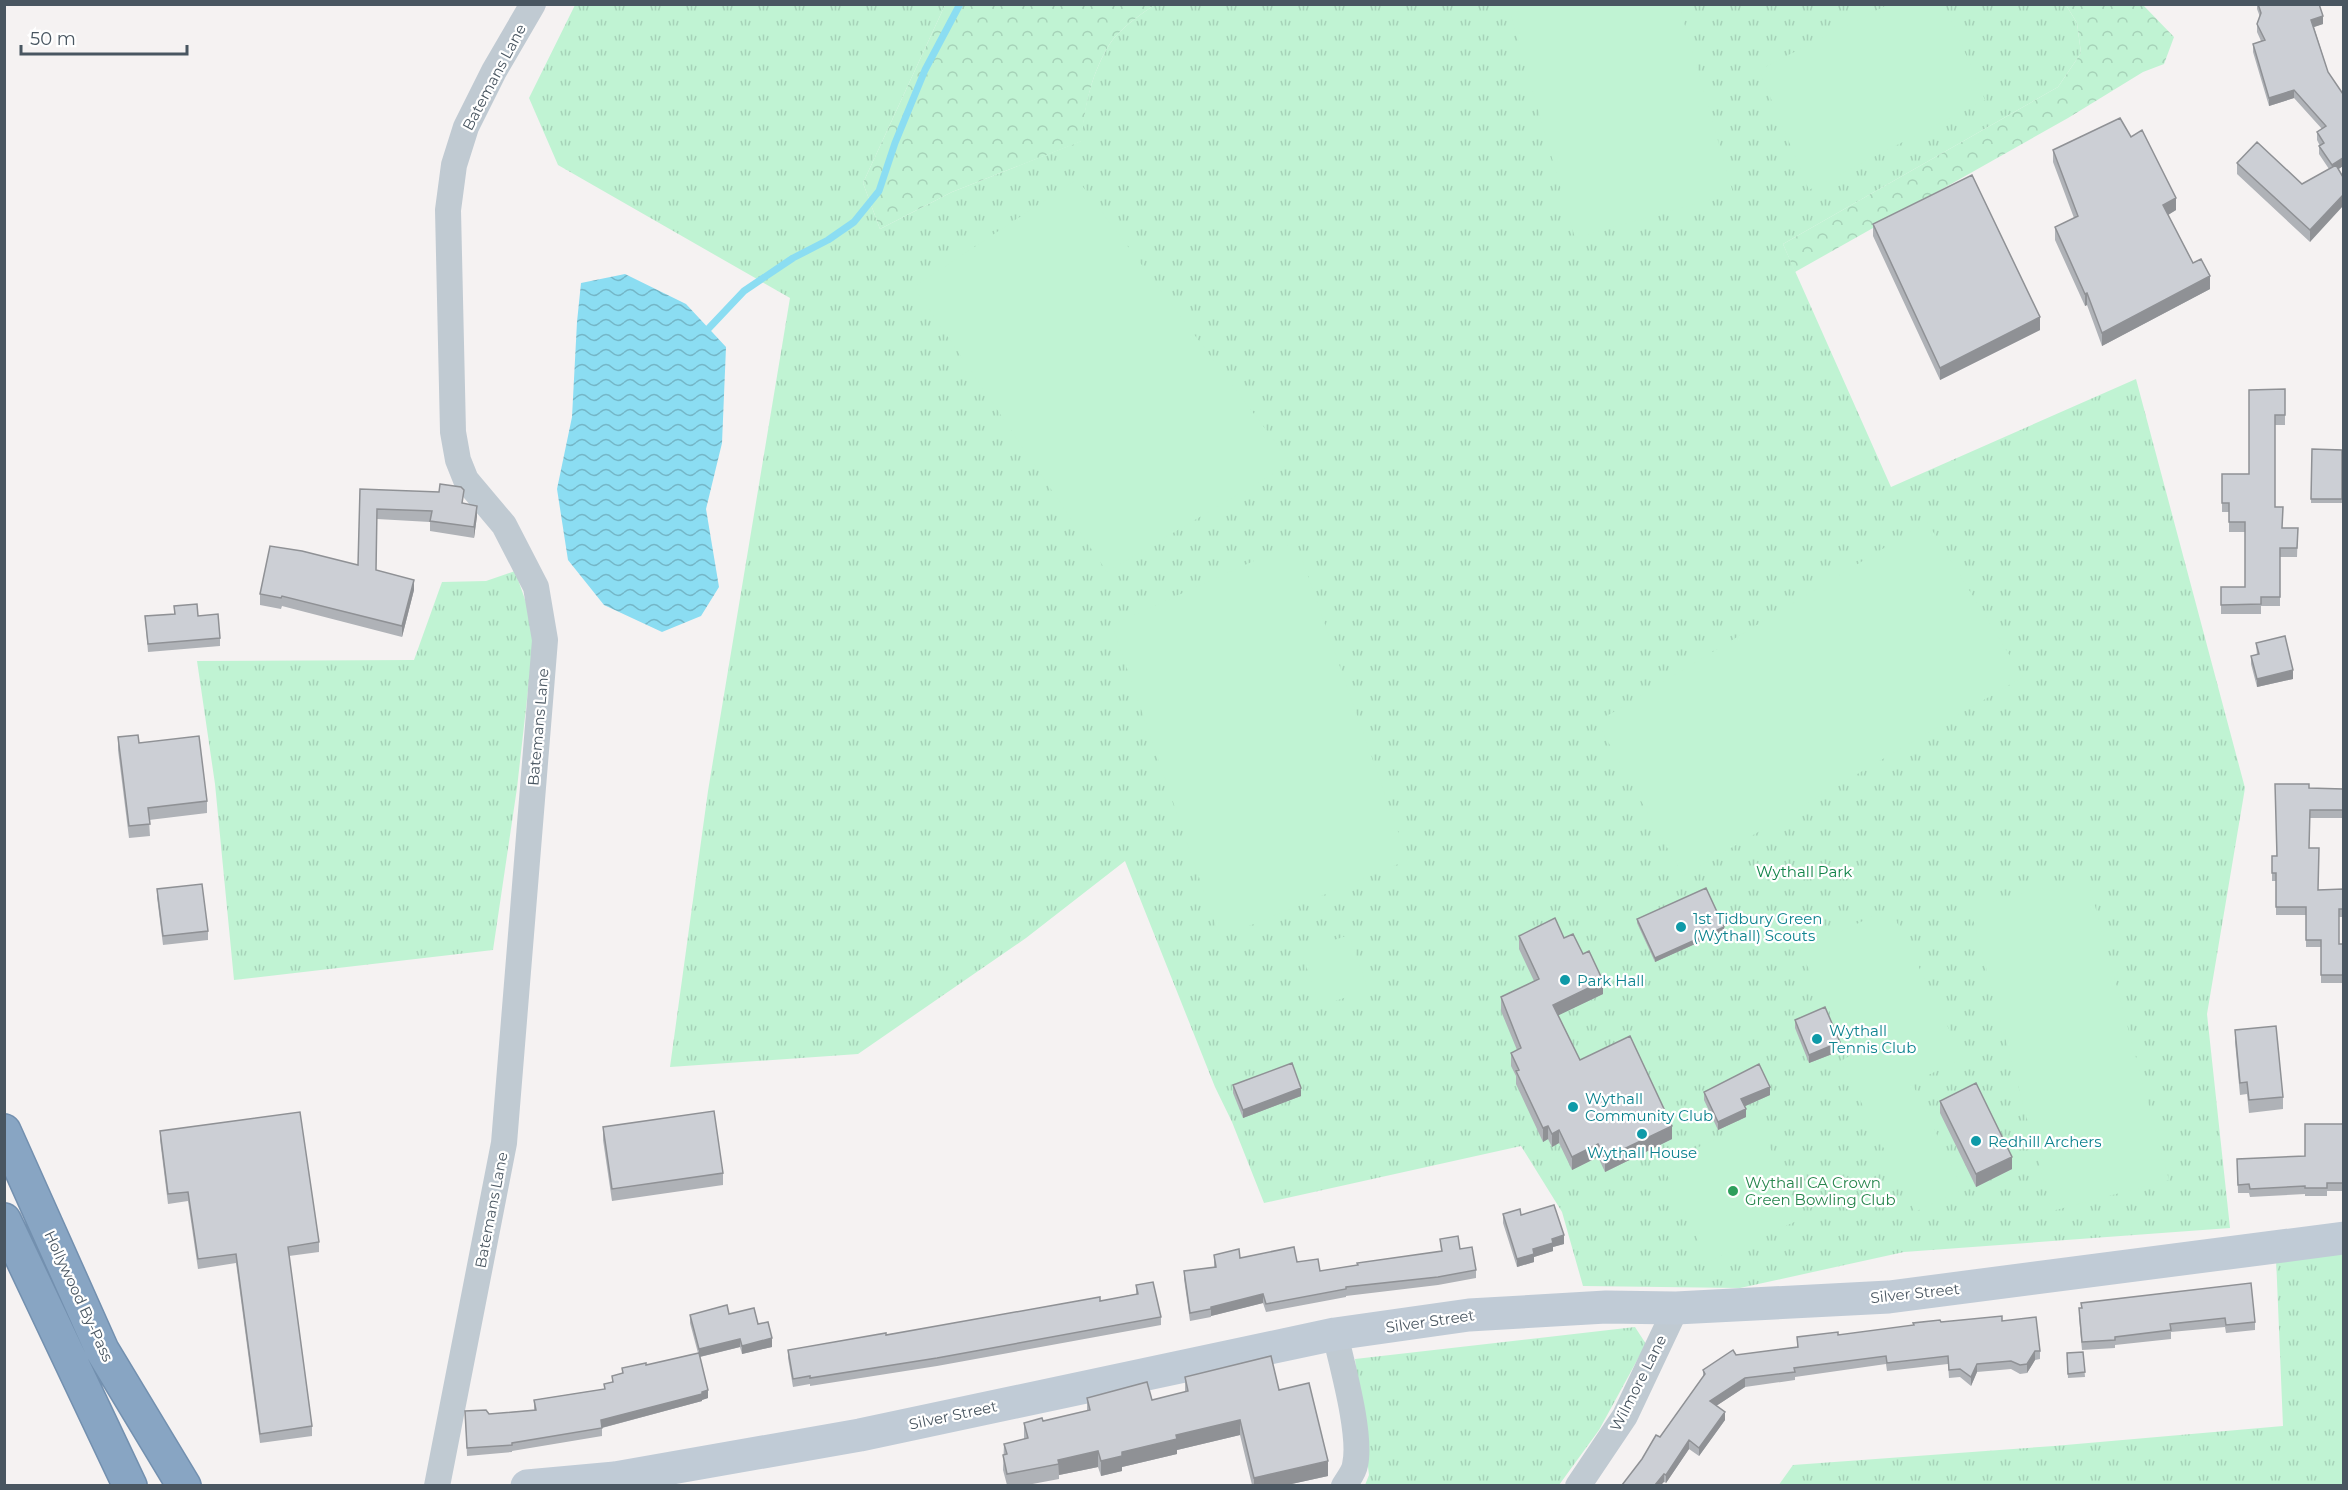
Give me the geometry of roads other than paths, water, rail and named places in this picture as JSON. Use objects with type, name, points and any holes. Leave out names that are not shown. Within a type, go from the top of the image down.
[{"type":"highway","name":"Hollywood By-Pass","points":[[4,1131],[102,1350],[178,1476]]},
{"type":"highway","points":[[4,1220],[126,1478]]},
{"type":"street","name":"Batemans Lane","points":[[437,1485],[504,1143],[545,640],[536,587],[504,525],[466,480],[458,460],[453,432],[448,210],[454,165],[466,127],[494,71],[533,4]]},
{"type":"street","name":"Silver Street","points":[[527,1485],[615,1478],[860,1435],[1335,1334],[1469,1315],[1606,1307],[1676,1308],[1889,1298],[2343,1238]]},
{"type":"street","name":"Wilmore Lane","points":[[1578,1485],[1625,1416],[1676,1308]]},
{"type":"street","points":[[1335,1334],[1351,1406],[1356,1441],[1355,1465],[1344,1485]]},
{"type":"water","points":[[625,274],[686,304],[726,347],[722,443],[706,509],[719,587],[701,616],[662,632],[604,605],[568,560],[557,489],[572,417],[581,283]]},
{"type":"waterway","points":[[709,328],[744,291],[793,258],[828,240],[854,222],[879,191],[895,143],[925,70],[960,4]]},
{"type":"place","name":"1st Tidbury Green (Wythall) Scouts","points":[[1681,927]]},
{"type":"place","name":"Park Hall","points":[[1565,980]]},
{"type":"place","name":"Wythall Tennis Club","points":[[1817,1039]]},
{"type":"place","name":"Wythall Community Club","points":[[1573,1107]]},
{"type":"place","name":"Wythall House","points":[[1642,1134]]},
{"type":"place","name":"Redhill Archers","points":[[1976,1141]]},
{"type":"place","name":"Wythall CA Crown Green Bowling Club","points":[[1733,1191]]},
{"type":"park label","name":"Wythall Park","points":[[1804,871]]}]
